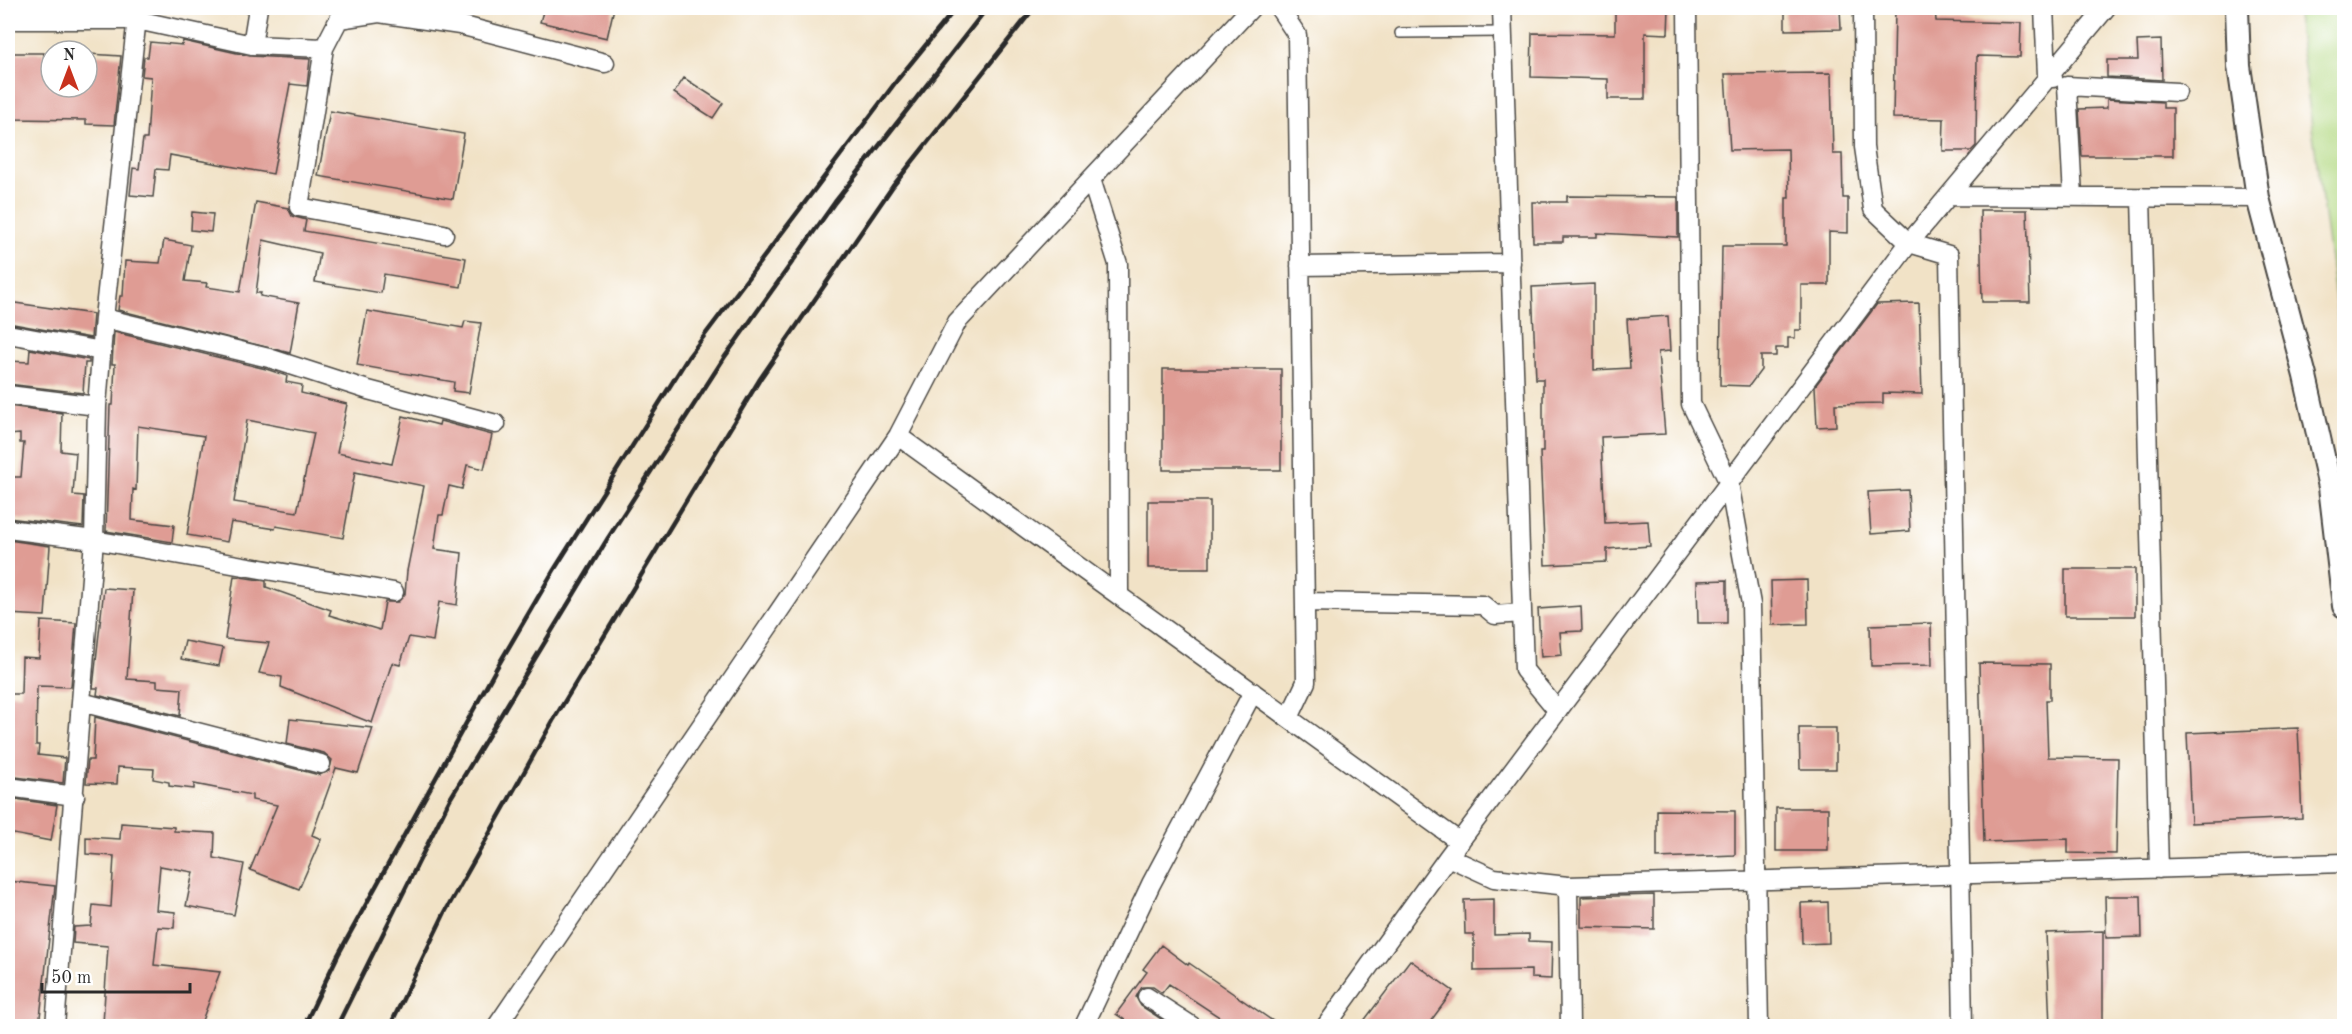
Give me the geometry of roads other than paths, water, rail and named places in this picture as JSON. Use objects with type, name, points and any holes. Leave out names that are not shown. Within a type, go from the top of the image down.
[{"type":"street","points":[[252,45],[258,8]]},
{"type":"street","points":[[496,1026],[898,436],[957,322],[1251,8]]},
{"type":"street","points":[[1279,8],[1297,35],[1305,602],[1306,682],[1289,718]]},
{"type":"street","points":[[1502,8],[1524,670],[1558,711]]},
{"type":"street","points":[[1687,8],[1691,404],[1729,483],[1751,604],[1759,1026]]},
{"type":"street","points":[[1863,8],[1864,147],[1873,209],[1909,243],[1948,255],[1962,875],[1963,1026]]},
{"type":"street","points":[[2044,8],[2047,75]]},
{"type":"street","points":[[1326,1026],[1448,857],[1909,243],[2047,75],[2106,8]]},
{"type":"street","points":[[2237,8],[2239,66],[2258,198],[2305,376],[2330,487],[2344,606]]},
{"type":"street","points":[[444,234],[299,207],[324,48],[339,19],[395,10],[605,63]]},
{"type":"street","points":[[55,1026],[94,540],[97,406],[104,318],[138,14]]},
{"type":"street","points":[[8,20],[138,14],[252,45],[324,48]]},
{"type":"street","points":[[2047,75],[2067,86],[2177,92]]},
{"type":"street","points":[[2067,86],[2073,197]]},
{"type":"street","points":[[1091,179],[1118,264],[1119,595]]},
{"type":"street","points":[[1949,196],[2258,198]]},
{"type":"street","points":[[2141,197],[2159,869]]},
{"type":"street","points":[[1300,266],[1511,263]]},
{"type":"street","points":[[104,318],[269,358],[368,390],[496,424]]},
{"type":"street","points":[[8,334],[102,351]]},
{"type":"street","points":[[8,395],[97,406]]},
{"type":"street","points":[[898,436],[1460,842]]},
{"type":"street","points":[[8,529],[94,540],[394,592]]},
{"type":"street","points":[[1305,602],[1483,605],[1495,615],[1522,613]]},
{"type":"street","points":[[1084,1026],[1151,884],[1253,692]]},
{"type":"street","points":[[81,702],[321,764]]},
{"type":"street","points":[[8,787],[75,796]]},
{"type":"street","points":[[1448,857],[1494,879],[1568,886],[2344,863]]},
{"type":"street","points":[[1568,886],[1570,1026]]},
{"type":"street","points":[[1147,997],[1192,1026]]},
{"type":"lane","points":[[1400,33],[1503,32]]},
{"type":"railway","points":[[304,1026],[338,955],[496,669],[554,570],[689,356],[898,79],[956,8]]},
{"type":"railway","points":[[337,1026],[450,799],[608,538],[724,358],[835,202],[987,8]]},
{"type":"railway","points":[[390,1026],[444,914],[554,719],[760,379],[893,186],[1034,8]]}]
